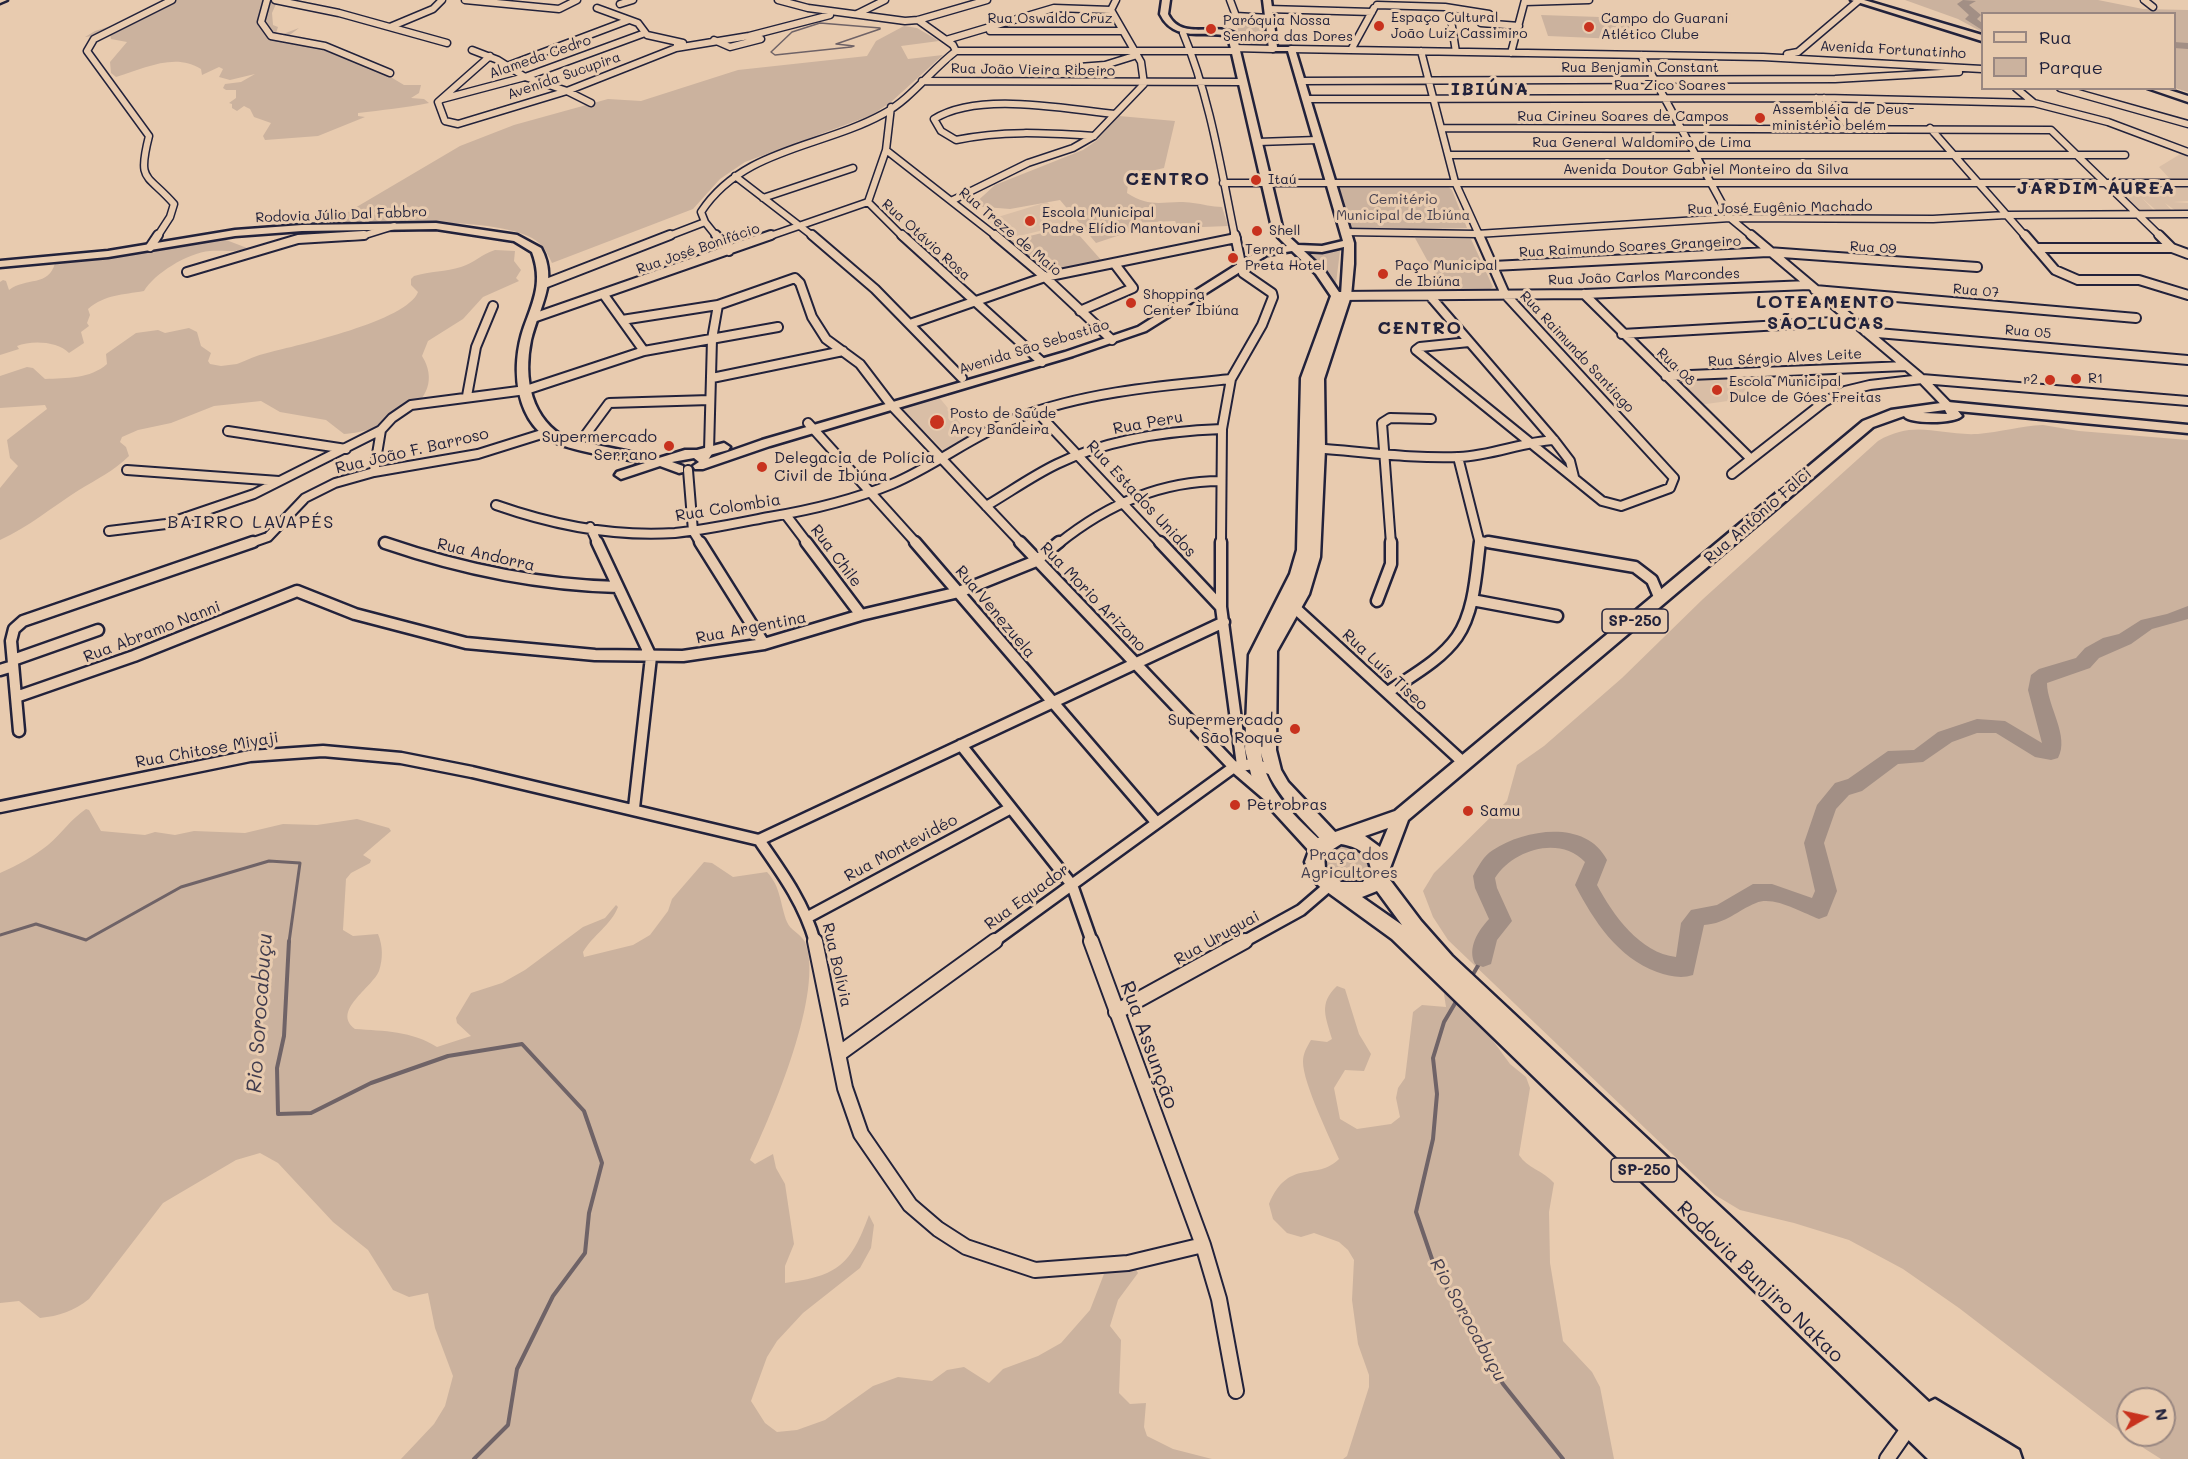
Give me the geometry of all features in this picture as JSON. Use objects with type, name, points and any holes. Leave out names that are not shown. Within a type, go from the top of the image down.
[{"type":"main road","points":[[1166,0],[1163,8],[1166,19],[1183,33],[1230,33],[1278,232],[1320,272],[1341,296]]},
{"type":"main road","points":[[1864,1],[1981,37]]},
{"type":"main road","points":[[1268,9],[1273,49]]},
{"type":"main road","name":"Avenida Fortunatinho","points":[[1273,49],[1291,49]]},
{"type":"main road","points":[[1291,49],[1347,238],[1341,296],[1313,378],[1313,557],[1309,577],[1256,655],[1244,758],[1276,803],[1330,842]]},
{"type":"main road","points":[[2158,90],[2188,99]]},
{"type":"main road","name":"Rodovia Júlio Dal Fabbro","points":[[0,264],[69,258],[280,228],[444,227],[517,238],[537,250],[544,284]]},
{"type":"main road","name":"Avenida São Sebastião","points":[[663,463],[621,475],[691,462],[1139,327],[1242,260],[1278,232]]},
{"type":"main road","name":"Avenida São Sebastião","points":[[1242,260],[1264,252],[1295,248],[1323,249],[1347,238]]},
{"type":"main road","points":[[544,284],[536,317],[530,328],[525,347],[523,368],[530,411],[545,434],[578,445],[663,463],[691,462]]},
{"type":"main road","name":"Avenida São Sebastião","points":[[890,403],[962,378],[997,371]]},
{"type":"main road","points":[[1948,406],[2188,429]]},
{"type":"main road","name":"Rua Antônio Falci","points":[[1330,842],[1401,816],[1868,424],[1907,417],[1952,418],[1955,416],[1954,411],[1948,406]]},
{"type":"main road","name":"Avenida São Sebastião","points":[[691,462],[764,440]]},
{"type":"main road","points":[[618,453],[691,462]]},
{"type":"main road","points":[[1288,605],[1273,641],[1269,658],[1268,750],[1273,770],[1282,786],[1330,842]]},
{"type":"main road","points":[[1333,886],[1361,890],[1371,886],[1380,872],[1401,816]]},
{"type":"main road","name":"SP-250","points":[[1333,886],[1316,868],[1315,858],[1330,842],[1352,838],[1373,848],[1380,872]]},
{"type":"main road","name":"Rodovia Bunjiro Nakao","points":[[1380,872],[1414,927],[1445,962],[1869,1359],[1967,1457]]},
{"type":"main road","name":"Rodovia Bunjiro Nakao","points":[[1333,886],[1399,933],[1910,1426],[1967,1457]]},
{"type":"main road","points":[[1798,1317],[1888,1397],[1967,1457]]},
{"type":"main road","points":[[1869,1359],[1959,1429],[2010,1459]]},
{"type":"street","points":[[150,247],[170,217],[174,204],[153,186],[143,172],[141,163],[149,135],[145,126],[131,115],[87,51],[94,39],[172,0]]},
{"type":"street","points":[[267,0],[261,22],[262,28],[272,36],[325,46],[390,73]]},
{"type":"street","points":[[275,0],[339,13],[447,43]]},
{"type":"street","points":[[390,27],[433,9],[442,0]]},
{"type":"street","points":[[465,0],[563,8],[577,0]]},
{"type":"street","points":[[620,4],[633,0]]},
{"type":"street","points":[[778,0],[808,8],[906,21],[933,31],[956,51]]},
{"type":"street","points":[[856,14],[885,0]]},
{"type":"street","points":[[906,21],[918,20],[987,0]]},
{"type":"street","points":[[1111,10],[1116,0]]},
{"type":"street","points":[[1230,0],[1236,16],[1268,9],[1372,12]]},
{"type":"street","points":[[1461,10],[1463,0]]},
{"type":"street","points":[[1511,53],[1525,1],[1589,0]]},
{"type":"street","points":[[2144,0],[2153,7]]},
{"type":"street","points":[[1798,52],[1864,1]]},
{"type":"street","points":[[1351,50],[1376,2],[1489,14]]},
{"type":"street","points":[[946,40],[1059,7],[1111,10]]},
{"type":"street","points":[[597,8],[640,25],[645,33],[677,45]]},
{"type":"street","points":[[1449,8],[1456,52]]},
{"type":"street","points":[[1111,10],[1121,31],[1141,62],[1144,84]]},
{"type":"street","name":"Avenida Sucupira","points":[[442,99],[438,102],[445,121],[458,123],[567,91],[677,45],[714,40],[723,45],[740,45],[791,25],[845,13]]},
{"type":"street","points":[[1034,14],[1034,31]]},
{"type":"street","points":[[507,66],[629,20]]},
{"type":"street","points":[[918,20],[933,31]]},
{"type":"street","points":[[1481,23],[1519,26]]},
{"type":"street","name":"Rua Oswaldo Cruz","points":[[978,31],[1121,31]]},
{"type":"street","name":"Alameda Cedro","points":[[442,99],[525,77],[645,33]]},
{"type":"street","points":[[1183,33],[1191,52],[1218,153],[1243,273],[1272,293],[1273,303],[1231,379],[1222,429],[1221,607],[1244,758],[1273,770]]},
{"type":"street","name":"Avenida Fortunatinho","points":[[1137,54],[1273,49]]},
{"type":"street","name":"Avenida Fortunatinho","points":[[1291,49],[1790,56],[1802,59],[1981,69]]},
{"type":"street","points":[[472,50],[490,56],[525,77],[567,91],[591,103]]},
{"type":"street","points":[[729,251],[705,222],[701,212],[705,202],[735,176],[764,159],[868,120],[891,107],[956,51],[1137,54]]},
{"type":"street","name":"Rua Raimundo Santiago","points":[[1421,51],[1426,81],[1442,128],[1455,182],[1505,294],[1674,478],[1670,488],[1627,505],[1614,506],[1602,501],[1574,477]]},
{"type":"street","name":"Avenida Fortunatinho","points":[[1790,56],[1798,52],[1802,59]]},
{"type":"street","points":[[1079,67],[1105,65],[1137,54]]},
{"type":"street","points":[[1641,55],[1730,218],[1922,379],[1948,406]]},
{"type":"street","points":[[442,99],[490,56]]},
{"type":"street","name":"Rua Benjamin Constant","points":[[1300,81],[1873,78],[1947,74],[1981,69]]},
{"type":"street","name":"Rua João Vieira Ribeiro","points":[[922,81],[1039,79],[1144,84]]},
{"type":"street","points":[[1350,81],[1356,99]]},
{"type":"street","points":[[953,200],[1028,163],[1073,148],[1094,136],[1144,84],[1242,82]]},
{"type":"street","points":[[2018,90],[2034,103],[2108,122],[2188,152]]},
{"type":"street","points":[[2067,90],[2188,124]]},
{"type":"street","points":[[1816,98],[1839,128]]},
{"type":"street","points":[[1824,98],[1850,128]]},
{"type":"street","name":"Rua Zico Soares","points":[[1306,99],[1824,98],[2034,103]]},
{"type":"street","points":[[1094,136],[1024,131],[956,140],[941,131],[934,119],[936,116],[987,105],[1115,114]]},
{"type":"street","name":"Rua Otávio Rosa","points":[[891,107],[885,150],[868,202],[881,217],[1039,359]]},
{"type":"street","name":"Rua Cirineu Soares de Campos","points":[[1442,128],[2044,128],[2055,131],[2079,155]]},
{"type":"street","points":[[1930,128],[2055,270],[2078,280],[2139,280],[2188,295]]},
{"type":"street","points":[[1258,142],[1317,140]]},
{"type":"street","name":"Rua Treze de Maio","points":[[885,150],[953,200],[1044,278],[1108,337]]},
{"type":"street","name":"Rua General Waldomiro de Lima","points":[[1449,155],[2124,155]]},
{"type":"street","points":[[2079,155],[2172,248]]},
{"type":"street","points":[[763,198],[853,168]]},
{"type":"street","points":[[735,176],[800,225],[875,289],[962,378]]},
{"type":"street","name":"Avenida Doutor Gabriel Monteiro da Silva","points":[[1223,183],[2188,183]]},
{"type":"street","name":"Rua José Bonifácio","points":[[536,317],[868,202]]},
{"type":"street","name":"Rua José Eugênio Machado","points":[[1347,238],[1373,234],[1477,234],[1730,218],[1933,219],[2006,215],[2188,214]]},
{"type":"street","points":[[544,284],[705,222]]},
{"type":"street","points":[[187,272],[298,239],[362,236],[394,226]]},
{"type":"street","points":[[910,324],[1044,278],[1236,238]]},
{"type":"street","points":[[2036,248],[2172,248],[2188,254]]},
{"type":"street","name":"Rua Raimundo Soares Grangeiro","points":[[1492,266],[1768,252]]},
{"type":"street","name":"Rua 09","points":[[1768,252],[1977,267]]},
{"type":"street","points":[[1080,311],[1132,288],[1114,263]]},
{"type":"street","name":"Rua Morio Arizono","points":[[718,305],[795,278],[800,283],[818,330],[826,339],[861,364],[890,403],[1133,663],[1244,758]]},
{"type":"street","name":"Rua João Carlos Marcondes","points":[[1341,296],[1584,294],[1812,287]]},
{"type":"street","name":"Rua 07","points":[[1812,287],[2136,318]]},
{"type":"street","points":[[604,294],[644,351]]},
{"type":"street","name":"Rua 08","points":[[1584,294],[1751,459]]},
{"type":"street","points":[[1430,296],[1554,440],[1570,461],[1574,477]]},
{"type":"street","points":[[622,320],[718,305],[712,339],[710,399],[691,462],[693,531],[764,644]]},
{"type":"street","points":[[468,396],[476,347],[493,306]]},
{"type":"street","points":[[1622,334],[1852,321]]},
{"type":"street","points":[[109,531],[181,520],[282,482],[381,430],[400,411],[411,405],[526,390],[644,351],[778,327]]},
{"type":"street","name":"Rua 05","points":[[1865,332],[2188,360]]},
{"type":"street","points":[[1469,342],[1420,347],[1416,351],[1574,477]]},
{"type":"street","points":[[712,378],[843,351]]},
{"type":"street","name":"Rua Sérgio Alves Leite","points":[[1666,376],[1906,366]]},
{"type":"street","name":"Rua Colombia","points":[[496,505],[526,516],[590,527],[658,534],[693,531],[786,515],[869,492],[941,459],[1002,424],[1037,412],[1130,389],[1231,379]]},
{"type":"street","points":[[1732,474],[1824,402],[1845,392],[1870,385],[1922,379],[2188,401]]},
{"type":"street","points":[[578,445],[609,403],[710,399]]},
{"type":"street","name":"Rua Estados Unidos","points":[[1037,412],[1221,607]]},
{"type":"street","points":[[1377,601],[1391,564],[1392,553],[1382,423],[1384,420],[1431,419]]},
{"type":"street","name":"Rua Venezuela","points":[[810,426],[959,592],[1051,703],[1156,822]]},
{"type":"street","name":"Rua Peru","points":[[986,506],[1038,474],[1079,454],[1150,435],[1222,429]]},
{"type":"street","points":[[374,472],[381,430]]},
{"type":"street","points":[[228,431],[346,449]]},
{"type":"street","name":"Rua João F. Barroso","points":[[13,663],[12,634],[23,621],[268,537],[305,498],[335,483],[374,472],[478,454],[545,434]]},
{"type":"street","points":[[1312,448],[1458,457],[1484,454],[1528,442],[1554,440]]},
{"type":"street","points":[[1388,692],[1437,658],[1458,636],[1472,600],[1480,541],[1458,457]]},
{"type":"street","points":[[127,470],[282,482]]},
{"type":"street","name":"Rua Argentina","points":[[297,591],[355,614],[466,643],[651,657],[683,656],[764,644],[820,630],[861,615],[959,592],[1036,561],[1076,529],[1120,502],[1163,488],[1221,481]]},
{"type":"street","name":"Rua Chile","points":[[786,515],[861,615]]},
{"type":"street","points":[[590,527],[651,657],[634,808],[759,840],[1224,622]]},
{"type":"street","points":[[1480,541],[1635,567],[1653,580],[1658,587],[1660,599]]},
{"type":"street","name":"Rua Andorra","points":[[386,543],[517,580],[618,587]]},
{"type":"street","name":"Rua Abramo Nanni","points":[[16,697],[134,656],[297,591]]},
{"type":"street","points":[[1472,600],[1557,616]]},
{"type":"street","name":"Rua Luís Tiseo","points":[[1288,605],[1388,692],[1465,764]]},
{"type":"street","points":[[0,670],[98,630]]},
{"type":"street","points":[[13,663],[19,731]]},
{"type":"street","name":"Rua Assunção","points":[[961,745],[1072,885],[1116,1012],[1203,1245],[1219,1299],[1236,1391]]},
{"type":"street","name":"Rua Chitose Miyaji","points":[[0,807],[250,756],[322,751],[413,760],[634,808]]},
{"type":"street","name":"Rua Equador","points":[[840,1053],[1244,758]]},
{"type":"street","name":"Rua Montevidéo","points":[[808,917],[1011,808]]},
{"type":"street","name":"Rua Bolívia","points":[[759,840],[795,891],[808,917],[822,966],[845,1088],[861,1134],[910,1205],[938,1229],[966,1247],[1035,1270],[1128,1263],[1203,1245]]},
{"type":"street","name":"Rua Uruguai","points":[[1116,1012],[1301,910],[1333,886]]},
{"type":"street","points":[[1887,1459],[1910,1426]]},
{"type":"shaded area","points":[[2182,153],[2188,155],[2188,181],[2171,180],[2159,167]]},
{"type":"shaded area","points":[[2188,188],[2188,201],[2173,202],[2188,203],[2188,210],[2176,211],[2165,203],[2172,211],[2157,211],[2142,198],[2154,211],[2141,211],[2128,198],[2134,198],[2127,197],[2118,189]]},
{"type":"shaded area","name":"Escola Municipal Padre Elídio Mantovani","points":[[1047,202],[1072,223],[1007,239],[988,220]]},
{"type":"shaded area","name":"Escola Municipal Dulce de Góes Freitas","points":[[1737,376],[1757,397],[1699,405],[1676,381]]},
{"type":"shaded area","name":"Posto de Saúde Arcy Bandeira","points":[[938,396],[970,435],[945,452],[902,409]]},
{"type":"green space","points":[[167,0],[271,0],[276,4],[272,13],[273,25],[278,27],[276,33],[283,34],[299,28],[287,37],[321,45],[374,67],[404,85],[421,85],[419,93],[411,98],[424,99],[429,103],[358,113],[358,116],[365,117],[318,136],[265,140],[263,136],[271,123],[254,117],[250,109],[244,106],[237,111],[232,108],[232,104],[229,103],[236,98],[236,90],[223,88],[225,84],[241,82],[255,74],[230,80],[219,77],[223,69],[219,67],[202,75],[201,69],[191,64],[170,62],[148,66],[116,77],[111,73],[110,62],[127,42],[111,39],[110,34],[85,37],[95,31],[133,19]]},
{"type":"green space","points":[[1905,0],[2098,0],[2143,9],[2188,10],[2188,92],[2176,88],[2176,12],[1981,12],[1981,31],[1958,19]]},
{"type":"green space","name":"Campo do Guarani Atlético Clube","points":[[1541,15],[1629,18],[1640,40],[1548,36]]},
{"type":"green space","points":[[1236,20],[1267,20],[1271,48],[1242,47],[1235,35],[1239,35]]},
{"type":"green space","points":[[904,26],[917,28],[939,41],[901,46],[908,59],[943,55],[891,102],[872,115],[745,162],[720,179],[693,209],[552,263],[536,240],[513,231],[489,226],[432,222],[326,225],[460,146],[514,125],[608,99],[641,101],[738,70],[867,56],[876,41]]},
{"type":"green space","points":[[1119,116],[1175,121],[1164,168],[1129,176],[1127,193],[1152,203],[1183,202],[1222,207],[1228,226],[1178,228],[1175,221],[1131,223],[1129,232],[1096,243],[1060,200],[1010,209],[972,206],[995,185],[1083,150],[1096,141]]},
{"type":"green space","name":"Cemitério Municipal de Ibiúna","points":[[1338,186],[1447,186],[1452,190],[1467,228],[1353,231]]},
{"type":"green space","points":[[1071,226],[1102,261],[1049,273],[1009,241]]},
{"type":"green space","points":[[221,238],[247,248],[233,251],[210,251],[191,256],[163,271],[144,291],[101,300],[88,309],[90,315],[87,323],[89,326],[81,332],[84,343],[69,353],[58,346],[37,342],[17,346],[19,349],[0,355],[0,282],[3,280],[6,281],[9,290],[48,276],[55,263],[60,261]]},
{"type":"green space","name":"Cemitério Municipal de Ibiúna","points":[[1415,238],[1471,239],[1493,287],[1489,290],[1443,289]]},
{"type":"green space","points":[[495,250],[515,251],[514,261],[521,270],[516,278],[519,281],[483,297],[463,319],[428,341],[422,356],[428,373],[427,388],[420,401],[393,421],[376,428],[344,434],[326,420],[280,412],[261,401],[214,406],[171,423],[138,430],[122,437],[120,442],[126,447],[129,456],[31,523],[0,540],[0,488],[18,466],[10,458],[7,440],[47,409],[45,405],[0,408],[0,376],[27,367],[33,368],[45,379],[86,375],[107,364],[106,354],[136,333],[158,330],[165,333],[189,328],[197,332],[201,346],[211,353],[208,361],[210,364],[221,366],[237,364],[260,355],[326,338],[374,322],[410,303],[418,292],[411,285],[411,279],[414,276],[461,267]]},
{"type":"green space","points":[[1340,251],[1336,283],[1331,282],[1308,253]]},
{"type":"green space","points":[[2043,425],[2079,431],[2188,440],[2188,1459],[2161,1459],[2142,1447],[2176,1447],[2176,1387],[2116,1387],[2116,1428],[1959,1308],[1903,1269],[1849,1240],[1740,1210],[1715,1195],[1448,940],[1433,917],[1423,891],[1434,873],[1507,801],[1517,765],[1544,746],[1622,678],[1703,599],[1878,441],[1892,434],[1916,430],[1978,434]]},
{"type":"green space","points":[[86,809],[89,810],[101,831],[145,835],[155,832],[175,835],[194,831],[245,833],[283,824],[317,825],[357,819],[389,828],[391,831],[363,855],[371,860],[370,863],[351,873],[346,879],[343,930],[353,936],[378,934],[382,952],[379,971],[375,978],[350,1007],[349,1022],[355,1029],[408,1035],[437,1047],[471,1036],[457,1023],[456,1018],[471,993],[502,983],[525,970],[583,927],[605,918],[616,905],[618,907],[611,919],[583,952],[584,957],[633,945],[650,935],[668,911],[672,899],[704,862],[712,863],[733,877],[767,872],[778,890],[788,925],[805,942],[809,964],[808,990],[793,1052],[771,1113],[750,1160],[755,1164],[773,1154],[776,1168],[785,1184],[794,1244],[785,1266],[785,1283],[831,1271],[849,1256],[869,1215],[874,1225],[871,1248],[860,1268],[803,1313],[777,1341],[767,1357],[751,1401],[765,1423],[777,1432],[797,1430],[825,1420],[873,1386],[898,1377],[932,1381],[947,1370],[964,1367],[989,1383],[1003,1369],[1038,1356],[1061,1343],[1090,1310],[1104,1274],[1113,1268],[1135,1268],[1138,1273],[1118,1300],[1110,1326],[1121,1340],[1119,1393],[1130,1404],[1146,1403],[1144,1427],[1147,1436],[1173,1449],[1212,1459],[401,1459],[434,1424],[445,1406],[453,1376],[435,1328],[428,1293],[409,1297],[393,1290],[368,1250],[333,1222],[278,1163],[260,1153],[236,1160],[163,1203],[89,1299],[78,1307],[40,1318],[19,1301],[0,1303],[0,873],[42,849]]},
{"type":"green space","name":"Praça dos Agricultores","points":[[1346,843],[1360,846],[1375,870],[1363,884],[1343,885],[1327,875],[1322,858],[1327,849]]},
{"type":"green space","points":[[1337,986],[1345,989],[1359,1034],[1371,1054],[1364,1071],[1345,1070],[1334,1088],[1340,1119],[1357,1129],[1391,1124],[1400,1117],[1396,1098],[1398,1088],[1405,1078],[1413,1012],[1422,1005],[1446,1007],[1444,994],[1447,988],[1467,1005],[1510,1064],[1526,1077],[1530,1088],[1519,1155],[1526,1163],[1554,1183],[1549,1212],[1550,1263],[1563,1341],[1592,1372],[1600,1387],[1614,1459],[1343,1459],[1347,1456],[1369,1387],[1369,1375],[1358,1344],[1352,1300],[1354,1260],[1339,1242],[1314,1233],[1301,1237],[1287,1233],[1273,1219],[1269,1204],[1285,1180],[1303,1172],[1330,1166],[1339,1159],[1307,1083],[1303,1062],[1304,1053],[1311,1040],[1327,1042],[1332,1039],[1325,1005]]},
{"type":"waterway","points":[[1968,0],[1971,1],[1962,4],[1976,15],[1970,19],[1981,26]]},
{"type":"waterway","points":[[820,23],[880,28],[880,29],[836,44],[854,46],[851,47],[775,55],[771,52],[792,32],[820,23]]},
{"type":"waterway","points":[[2176,45],[2188,46]]},
{"type":"waterway","name":"Rio Sorocabuçu","points":[[1483,957],[1487,936],[1501,921],[1486,888],[1484,876],[1500,856],[1537,841],[1569,841],[1588,851],[1596,860],[1586,885],[1603,914],[1625,941],[1638,952],[1668,966],[1685,968],[1692,939],[1692,923],[1699,916],[1722,912],[1753,893],[1772,893],[1819,910],[1826,891],[1821,879],[1814,843],[1827,805],[1842,789],[1855,785],[1895,756],[1916,757],[1925,753],[1945,737],[1977,726],[1998,726],[2034,748],[2051,753],[2050,734],[2039,699],[2038,680],[2046,674],[2083,663],[2092,653],[2103,649],[2110,643],[2125,639],[2147,624],[2171,620],[2188,612]]},
{"type":"waterway","name":"Rio Sorocabuçu","points":[[0,935],[36,924],[86,940],[181,887],[269,861],[300,863],[289,942]]},
{"type":"waterway","name":"Rio Sorocabuçu","points":[[289,941],[284,1036],[277,1068],[278,1114],[311,1113],[371,1083],[448,1056],[522,1044],[584,1111],[602,1163],[589,1213],[585,1253],[553,1296],[517,1369],[508,1425],[474,1459]]},
{"type":"waterway","name":"Rio Sorocabuçu","points":[[1472,976],[1483,957]]},
{"type":"waterway","name":"Rio Sorocabuçu","points":[[1457,1000],[1444,1022],[1433,1058],[1437,1094],[1433,1139],[1416,1212],[1432,1259],[1461,1316],[1503,1384],[1563,1459]]},
{"type":"place","name":"Espaço Cultural João Luiz Cassimiro","points":[[1379,26]]},
{"type":"place","name":"Campo do Guarani Atlético Clube","points":[[1589,27]]},
{"type":"place","name":"Paróquia Nossa Senhora das Dores","points":[[1211,29]]},
{"type":"place","name":"Assembléia de Deus- ministério belém","points":[[1760,118]]},
{"type":"place","name":"Itaú","points":[[1256,180]]},
{"type":"place","name":"Escola Municipal Padre Elídio Mantovani","points":[[1030,221]]},
{"type":"place","name":"Shell","points":[[1257,231]]},
{"type":"place","name":"Terra Preta Hotel","points":[[1233,258]]},
{"type":"place","name":"Paço Municipal de Ibiúna","points":[[1383,274]]},
{"type":"place","name":"Shopping Center Ibiúna","points":[[1131,303]]},
{"type":"place","name":"R1","points":[[2076,379]]},
{"type":"place","name":"r2","points":[[2050,380]]},
{"type":"place","name":"Escola Municipal Dulce de Góes Freitas","points":[[1717,390]]},
{"type":"place","name":"Posto de Saúde Arcy Bandeira","points":[[937,422]]},
{"type":"place","name":"Supermercado Serrano","points":[[669,446]]},
{"type":"place","name":"Delegacia de Polícia Civil de Ibiúna","points":[[762,467]]},
{"type":"place","name":"Supermercado São Roque","points":[[1295,729]]},
{"type":"place","name":"Petrobras","points":[[1235,805]]},
{"type":"place","name":"Samu","points":[[1468,811]]},
{"type":"district","name":"IBIÚNA","points":[[1490,89]]},
{"type":"district","name":"CENTRO","points":[[1168,179]]},
{"type":"district","name":"JARDIM ÁUREA","points":[[2096,188]]},
{"type":"district","name":"LOTEAMENTO SÃO LUCAS","points":[[1826,312]]},
{"type":"district","name":"CENTRO","points":[[1420,328]]},
{"type":"district","name":"BAIRRO LAVAPÉS","points":[[251,522]]}]
